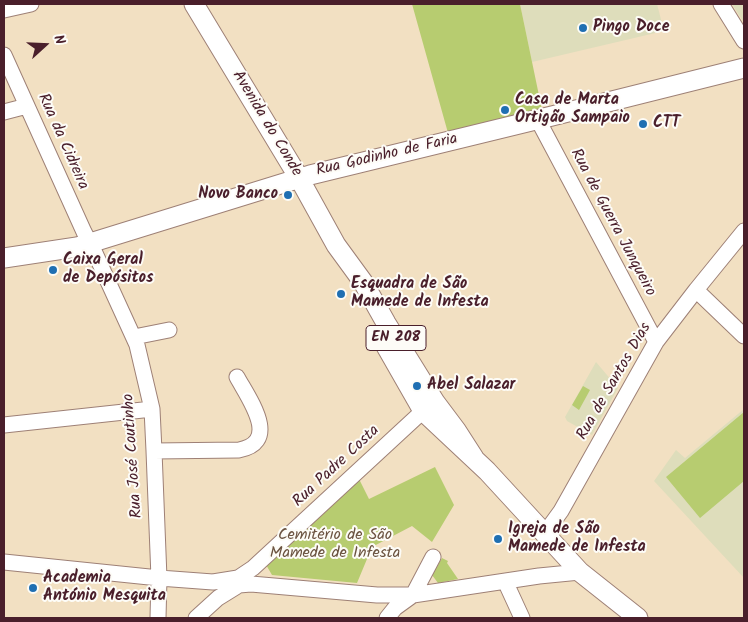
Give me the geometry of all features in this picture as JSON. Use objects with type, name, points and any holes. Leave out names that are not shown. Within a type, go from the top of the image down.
[{"type":"main road","name":"Avenida do Conde","points":[[194,4],[299,178],[336,245],[354,286],[423,411],[474,458],[580,572]]},
{"type":"main road","name":"Rua Godinho de Faria","points":[[4,258],[77,247],[299,178],[744,68]]},
{"type":"main road","name":"Avenida do Conde","points":[[336,245],[363,282],[435,402],[474,458]]},
{"type":"main road","name":"EN 208","points":[[580,572],[638,618]]},
{"type":"street","points":[[4,10],[31,4]]},
{"type":"street","points":[[721,4],[744,41]]},
{"type":"street","name":"Rua da Cidreira","points":[[4,55],[89,243]]},
{"type":"street","points":[[4,112],[28,106]]},
{"type":"street","name":"Rua de Guerra Junqueiro","points":[[538,120],[656,342]]},
{"type":"street","name":"Rua de Santos Dias","points":[[545,533],[561,511],[656,342],[744,231]]},
{"type":"street","name":"Rua José Coutinho","points":[[89,243],[138,345],[152,408],[159,578],[158,618]]},
{"type":"street","points":[[696,290],[744,336]]},
{"type":"street","points":[[134,337],[169,330]]},
{"type":"street","points":[[154,451],[239,450],[247,449],[254,445],[259,436],[258,417],[237,377]]},
{"type":"street","points":[[4,425],[152,408]]},
{"type":"street","name":"Avenida do Conde","points":[[423,411],[432,410],[456,430]]},
{"type":"street","name":"Rua Padre Costa","points":[[196,618],[238,582],[423,411]]},
{"type":"street","points":[[539,576],[566,556]]},
{"type":"street","points":[[387,618],[395,608],[413,595],[433,557]]},
{"type":"street","points":[[4,562],[159,578],[238,582],[377,595],[413,595],[539,576],[580,572]]},
{"type":"street","points":[[253,568],[260,584]]},
{"type":"street","points":[[505,581],[522,618]]},
{"type":"street","points":[[213,582],[219,589],[218,598]]},
{"type":"shaded area","points":[[520,4],[657,4],[664,31],[532,62]]},
{"type":"shaded area","points":[[732,4],[744,4],[744,23]]},
{"type":"shaded area","points":[[596,362],[618,388],[592,435],[567,421],[565,417]]},
{"type":"shaded area","points":[[744,409],[744,578],[654,481],[676,450],[685,458]]},
{"type":"green space","points":[[412,4],[520,4],[542,110],[448,133]]},
{"type":"green space","points":[[583,386],[590,390],[579,410],[572,405]]},
{"type":"green space","points":[[744,412],[744,481],[700,518],[666,477]]},
{"type":"green space","name":"Cemitério de São Mamede de Infesta","points":[[435,467],[454,505],[432,542],[412,526],[372,547],[357,583],[272,575],[265,563],[358,477],[369,499]]},
{"type":"green space","points":[[442,558],[448,561],[447,563],[458,579],[438,583],[432,575]]},
{"type":"place","name":"Pingo Doce","points":[[583,28]]},
{"type":"place","name":"Casa de Marta Ortigão Sampaio","points":[[505,110]]},
{"type":"place","name":"CTT","points":[[643,124]]},
{"type":"place","name":"Novo Banco","points":[[288,195]]},
{"type":"place","name":"Caixa Geral de Depósitos","points":[[53,270]]},
{"type":"place","name":"Esquadra de São Mamede de Infesta","points":[[341,294]]},
{"type":"place","name":"Abel Salazar","points":[[417,386]]},
{"type":"place","name":"Igreja de São Mamede de Infesta","points":[[498,539]]},
{"type":"place","name":"Academia António Mesquita","points":[[33,588]]}]
